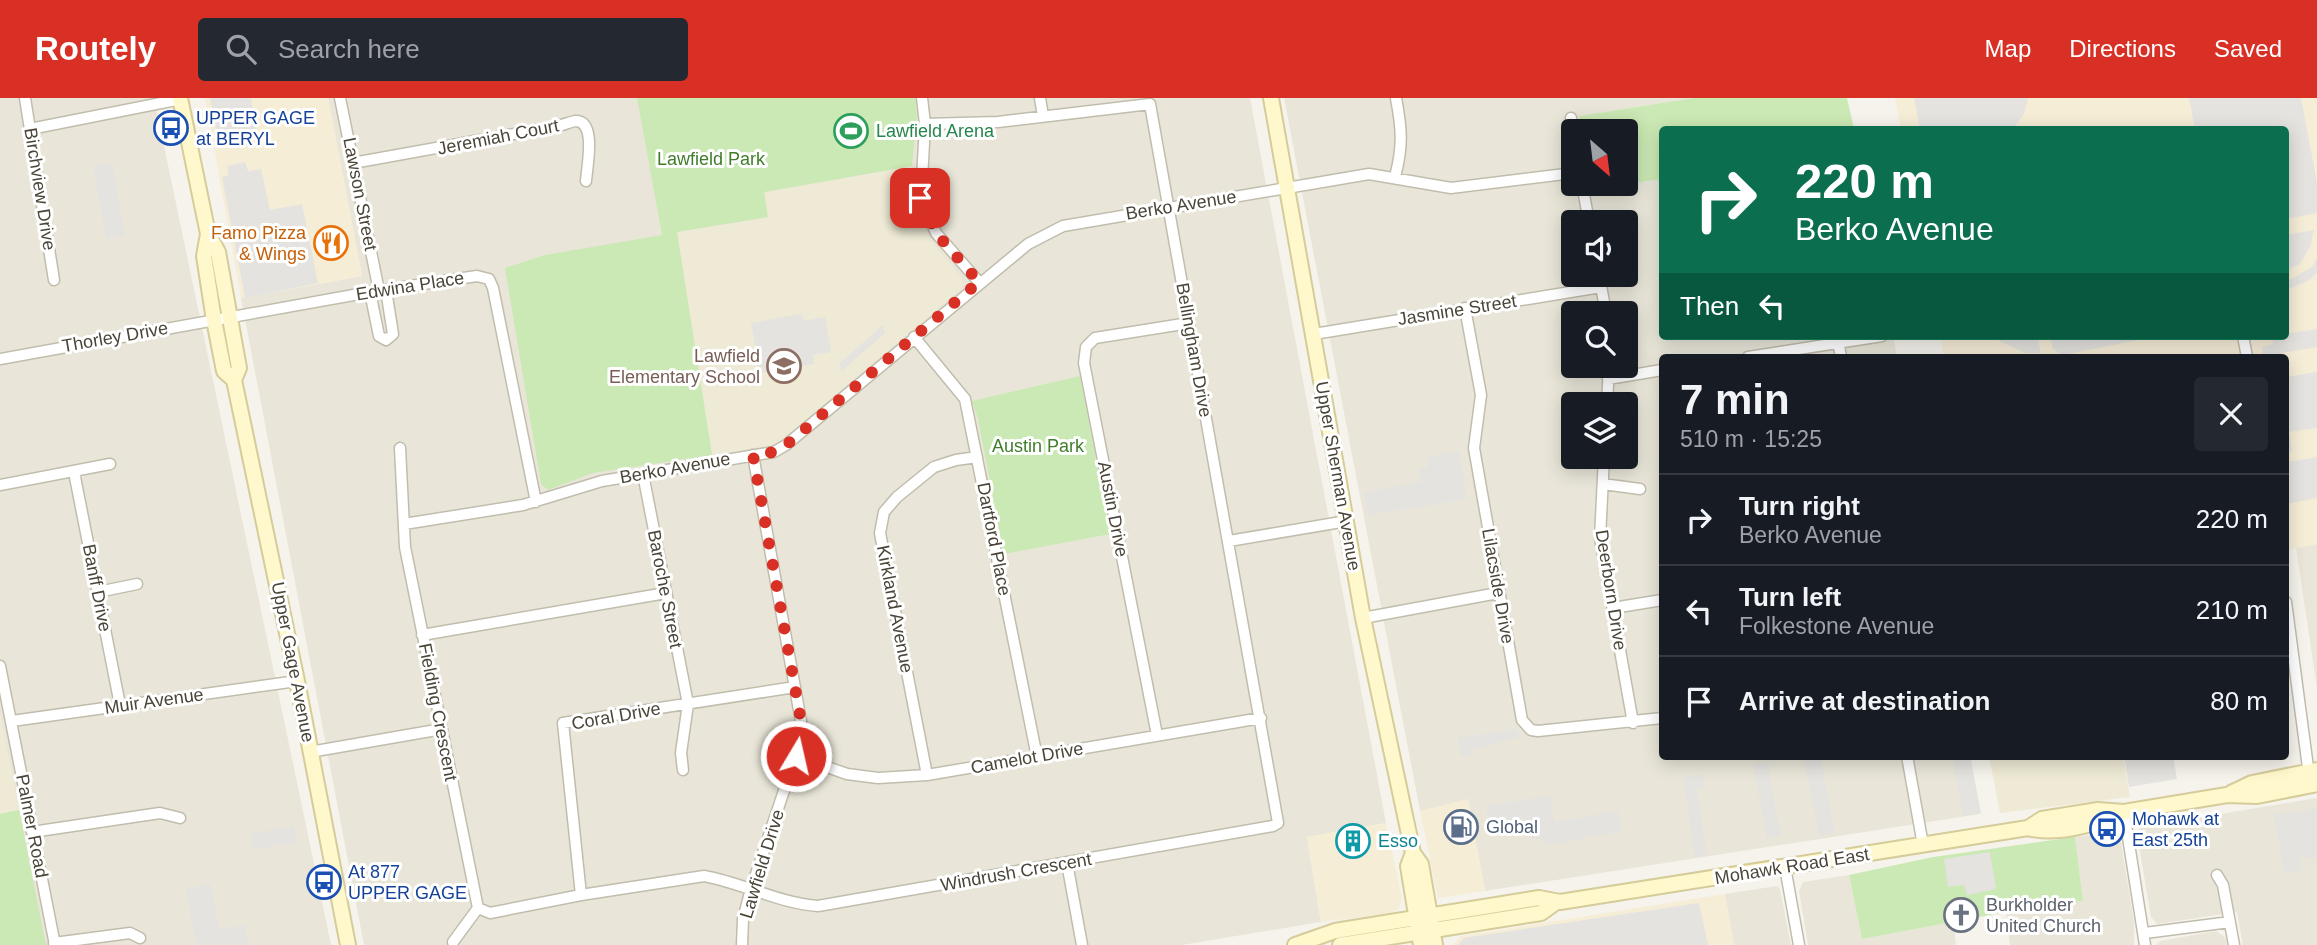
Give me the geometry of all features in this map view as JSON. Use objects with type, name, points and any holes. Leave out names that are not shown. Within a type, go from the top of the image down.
[{"type":"main road","name":"Upper Gage Avenue","points":[[181,98],[208,234],[218,252],[239,368],[234,380]]},
{"type":"main road","name":"Upper Sherman Avenue","points":[[1271,98],[1363,618],[1413,853],[1421,864],[1426,931]]},
{"type":"main road","name":"Upper Gage Avenue","points":[[208,234],[204,256],[214,320],[225,371],[234,380],[297,681],[348,945]]},
{"type":"main road","name":"Mohawk Road East","points":[[1340,945],[1541,913],[1555,903],[2028,828],[2045,833],[2099,823],[2124,812],[2227,795],[2252,783],[2313,778]]},
{"type":"main road","name":"Mohawk Road East","points":[[1295,945],[1335,931],[1426,931]]},
{"type":"street","name":"Birchview Drive","points":[[25,98],[54,280]]},
{"type":"street","points":[[30,129],[181,98]]},
{"type":"street","name":"Lawson Street","points":[[340,98],[378,291]]},
{"type":"street","points":[[922,98],[925,124],[920,198],[936,233],[979,282]]},
{"type":"street","points":[[1040,98],[1043,116]]},
{"type":"street","points":[[1395,177],[1402,149],[1396,98]]},
{"type":"street","name":"Bellingham Drive","points":[[925,124],[998,122],[1150,104],[1279,819]]},
{"type":"street","name":"Jeremiah Court","points":[[353,163],[576,121],[584,124],[589,132],[586,180]]},
{"type":"street","name":"Berko Avenue","points":[[404,524],[536,502],[596,482],[775,452],[979,282],[1028,244],[1063,226],[1368,174],[1451,188],[1561,174]]},
{"type":"street","name":"Edwina Place","points":[[230,317],[477,276],[489,279],[536,502]]},
{"type":"street","points":[[1601,287],[1604,301]]},
{"type":"street","name":"Jasmine Street","points":[[1314,334],[1601,287]]},
{"type":"street","name":"Lilacside Drive","points":[[1465,308],[1481,395],[1474,448],[1520,714],[1525,726],[1538,731],[1659,719]]},
{"type":"street","name":"Thorley Drive","points":[[0,359],[230,317]]},
{"type":"street","name":"Austin Drive","points":[[1157,735],[1084,363],[1086,347],[1095,338],[1189,323]]},
{"type":"street","name":"Dartford Place","points":[[914,337],[965,399],[1037,757]]},
{"type":"street","points":[[1764,354],[1838,340]]},
{"type":"street","points":[[1607,392],[1608,379],[1659,370]]},
{"type":"street","points":[[400,448],[405,547],[422,635]]},
{"type":"street","name":"Lawfield Drive","points":[[742,945],[743,919],[751,888],[800,743],[801,721],[753,455]]},
{"type":"street","name":"Kirkland Avenue","points":[[927,775],[880,533],[884,512],[897,497],[934,467],[977,457]]},
{"type":"street","points":[[0,485],[110,464]]},
{"type":"street","name":"Deerborn Drive","points":[[1604,469],[1600,538],[1633,723]]},
{"type":"street","name":"Banff Drive","points":[[74,471],[120,705]]},
{"type":"street","name":"Baroche Street","points":[[643,474],[688,704],[681,753],[684,770]]},
{"type":"street","points":[[1603,484],[1640,489]]},
{"type":"street","points":[[1229,541],[1347,521]]},
{"type":"street","points":[[98,592],[138,584]]},
{"type":"street","name":"Fielding Crescent","points":[[478,908],[422,635],[666,593]]},
{"type":"street","points":[[1363,618],[1498,593]]},
{"type":"street","points":[[1613,608],[1659,600]]},
{"type":"street","points":[[2289,622],[2313,778]]},
{"type":"street","name":"Palmer Road","points":[[0,666],[55,944]]},
{"type":"street","name":"Muir Avenue","points":[[12,721],[297,681]]},
{"type":"street","name":"Coral Drive","points":[[581,895],[563,723],[795,687]]},
{"type":"street","name":"Camelot Drive","points":[[796,756],[857,776],[878,778],[927,775],[1261,719]]},
{"type":"street","points":[[310,752],[442,729]]},
{"type":"street","points":[[1908,760],[1923,845]]},
{"type":"street","points":[[2124,812],[2145,945]]},
{"type":"street","points":[[33,832],[160,813],[180,818]]},
{"type":"street","name":"Windrush Crescent","points":[[751,888],[795,904],[818,906],[1273,826],[1279,819]]},
{"type":"street","points":[[1067,863],[1082,945]]},
{"type":"street","points":[[1785,867],[1799,945]]},
{"type":"street","points":[[2217,875],[2223,886],[2234,945]]},
{"type":"street","points":[[453,942],[478,908],[490,913],[581,895],[704,876],[751,888]]},
{"type":"street","points":[[2145,933],[2230,922]]},
{"type":"street","points":[[55,944],[130,933],[140,938]]},
{"type":"shaded area","points":[[0,98],[154,98],[331,945],[0,945]]},
{"type":"shaded area","points":[[205,98],[328,98],[362,276],[241,298]]},
{"type":"shaded area","points":[[210,98],[251,98],[257,133],[218,140]]},
{"type":"shaded area","points":[[328,98],[1250,98],[1386,823],[1307,837],[1321,922],[1182,945],[364,945],[241,298],[362,276]]},
{"type":"shaded area","points":[[1284,98],[1694,98],[1580,116],[1580,119],[1561,119],[1561,196],[1638,196],[1638,183],[1659,179],[1659,340],[1894,340],[1896,354],[1659,354],[1659,760],[1971,760],[1980,814],[1485,891],[1468,800],[1420,811]]},
{"type":"shaded area","points":[[1895,98],[2317,98],[2317,544],[2289,549],[2289,354],[1943,354],[1941,340],[2289,340],[2289,126],[1900,126]]},
{"type":"shaded area","points":[[1914,98],[2028,98],[2024,114],[2015,126],[1919,126]]},
{"type":"shaded area","points":[[2189,98],[2301,98],[2317,183],[2317,213],[2289,218],[2289,126],[2194,126]]},
{"type":"shaded area","points":[[245,162],[248,171],[261,169],[270,210],[302,204],[318,283],[245,298],[222,177],[229,175],[227,166]]},
{"type":"shaded area","points":[[112,163],[125,236],[106,239],[93,166]]},
{"type":"shaded area","name":"Lawfield Elementary School","points":[[912,166],[911,183],[916,213],[931,241],[962,278],[961,289],[777,444],[712,455],[677,232],[767,217],[763,193]]},
{"type":"shaded area","points":[[2314,230],[2310,247],[2300,264],[2289,269],[2289,234]]},
{"type":"shaded area","points":[[2317,258],[2317,273],[2308,281],[2289,289],[2289,280],[2312,267]]},
{"type":"shaded area","points":[[802,314],[804,321],[825,317],[831,352],[813,355],[814,364],[760,373],[751,323]]},
{"type":"shaded area","points":[[883,325],[885,333],[842,371],[839,364]]},
{"type":"shaded area","points":[[2317,329],[2317,347],[2281,354],[2263,354],[2262,347],[2273,344],[2272,340],[2289,340],[2289,334]]},
{"type":"shaded area","points":[[1997,340],[2038,340],[2041,353],[2025,353]]},
{"type":"shaded area","points":[[2051,340],[2139,340],[2067,354],[2060,354],[2053,349]]},
{"type":"shaded area","points":[[2317,372],[2317,428],[2289,432],[2289,377]]},
{"type":"shaded area","points":[[1459,451],[1467,499],[1368,515],[1364,492],[1421,482],[1419,469],[1428,467],[1427,457]]},
{"type":"shaded area","points":[[2317,457],[2317,498],[2289,503],[2289,462]]},
{"type":"shaded area","points":[[2317,544],[2317,688],[2296,548]]},
{"type":"shaded area","points":[[0,712],[19,810],[0,814]]},
{"type":"shaded area","points":[[1516,729],[1520,737],[1474,749],[1471,755],[1461,757],[1457,738]]},
{"type":"shaded area","points":[[1804,760],[1821,760],[1835,833],[1819,836]]},
{"type":"shaded area","points":[[1953,760],[1971,760],[1981,813],[1963,816]]},
{"type":"shaded area","points":[[1990,760],[2124,760],[2130,797],[2000,813]]},
{"type":"shaded area","points":[[2125,760],[2174,760],[2177,779],[2129,787]]},
{"type":"shaded area","points":[[1767,762],[1781,836],[1767,839],[1753,765]]},
{"type":"shaded area","points":[[1703,774],[1705,787],[1697,789],[1707,855],[1695,857],[1683,777]]},
{"type":"shaded area","points":[[1550,796],[1555,822],[1618,811],[1622,831],[1550,845],[1540,839],[1532,840],[1530,826],[1490,832],[1486,806]]},
{"type":"shaded area","points":[[2317,798],[2317,945],[2243,945],[2237,912],[2157,924],[2151,917],[2137,834],[2141,827]]},
{"type":"shaded area","points":[[1468,799],[1485,891],[1438,898],[1420,811]]},
{"type":"shaded area","points":[[2317,808],[2317,857],[2302,859],[2299,852],[2302,870],[2284,873],[2274,815]]},
{"type":"shaded area","points":[[1386,823],[1402,899],[1399,908],[1393,913],[1321,922],[1307,837]]},
{"type":"shaded area","points":[[294,826],[297,842],[253,850],[251,834]]},
{"type":"shaded area","points":[[2114,832],[2120,837],[2134,922],[2134,945],[2010,945],[2006,912],[2083,901],[2075,837]]},
{"type":"shaded area","points":[[1990,852],[1996,889],[1967,895],[1964,885],[1948,887],[1944,859]]},
{"type":"shaded area","points":[[1849,875],[1862,939],[1953,922],[1956,945],[1808,945],[1799,891],[1803,882]]},
{"type":"shaded area","points":[[211,884],[219,929],[245,925],[248,945],[196,945],[186,889]]},
{"type":"shaded area","points":[[1777,886],[1780,889],[1791,945],[1734,945],[1725,894]]},
{"type":"shaded area","points":[[1725,894],[1734,945],[1453,945],[1461,936]]},
{"type":"shaded area","points":[[1699,903],[1708,945],[1458,945],[1464,938]]},
{"type":"shaded area","points":[[2216,931],[2225,937],[2227,945],[2156,945],[2160,941]]},
{"type":"green space","name":"Lawfield Park","points":[[637,98],[915,98],[917,118],[912,166],[764,192],[768,217],[677,232],[712,455],[593,473],[548,490],[541,484],[505,268],[545,255],[662,235]]},
{"type":"green space","points":[[1694,98],[1847,98],[1853,126],[1659,126],[1659,179],[1638,183],[1638,119],[1580,119],[1579,116]]},
{"type":"green space","name":"Austin Park","points":[[1080,376],[1110,534],[1004,554],[978,419],[972,401]]},
{"type":"green space","points":[[19,810],[46,945],[0,945],[0,814]]},
{"type":"green space","points":[[2075,837],[2083,901],[2006,912],[1862,939],[1849,875],[1933,857]]},
{"type":"place","name":"UPPER GAGE at BERYL","points":[[171,128]]},
{"type":"place","name":"Lawfield Arena","points":[[851,131]]},
{"type":"place","name":"Famo Pizza & Wings","points":[[331,243]]},
{"type":"place","name":"Lawfield Elementary School","points":[[784,366]]},
{"type":"place","name":"Global","points":[[1461,827]]},
{"type":"place","name":"Mohawk at East 25th","points":[[2107,829]]},
{"type":"place","name":"Esso","points":[[1353,841]]},
{"type":"place","name":"At 877 UPPER GAGE","points":[[324,882]]},
{"type":"place","name":"Burkholder United Church","points":[[1961,915]]},
{"type":"route","points":[[796,756],[800,743],[801,721],[753,455],[775,452],[786,445],[979,282],[936,233],[920,198]]}]
